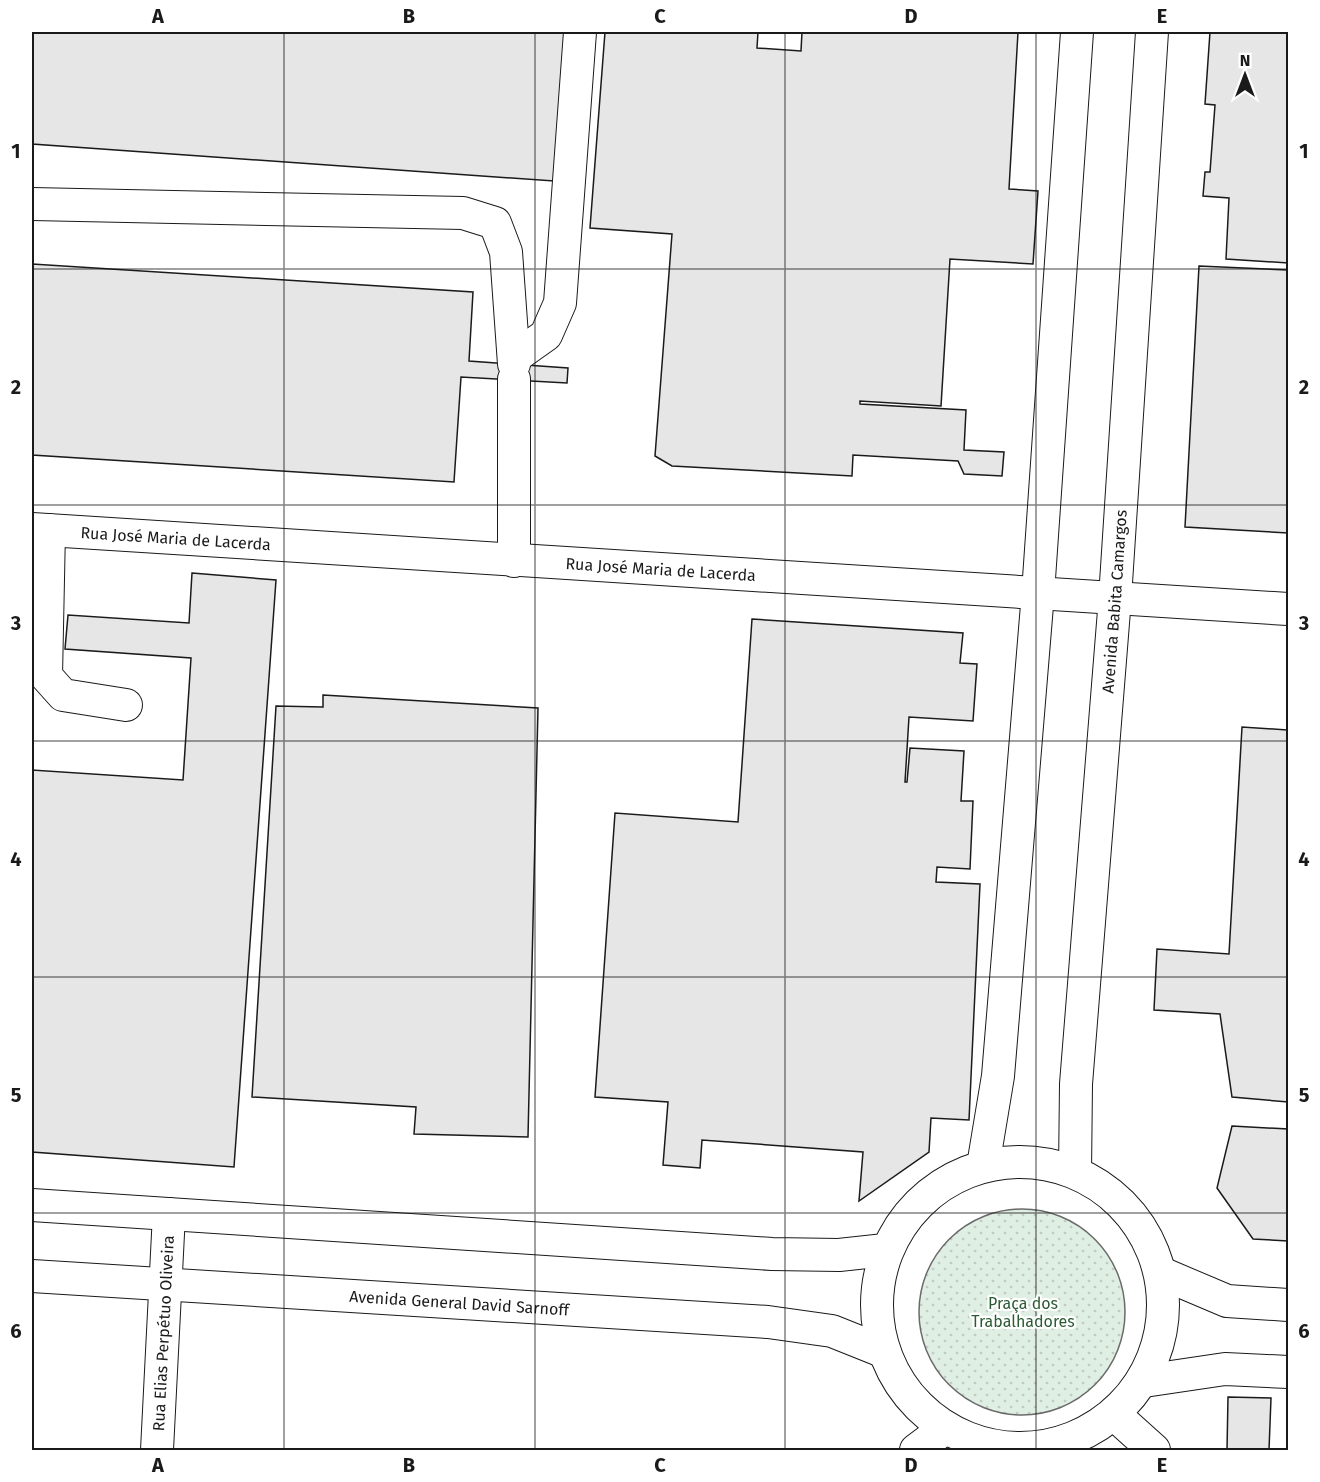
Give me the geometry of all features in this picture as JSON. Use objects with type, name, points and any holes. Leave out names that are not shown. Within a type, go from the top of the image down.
[{"type":"street","points":[[514,367],[546,335],[560,303],[580,32]]},
{"type":"street","points":[[983,1166],[998,1076],[1038,593],[1077,32]]},
{"type":"street","name":"Avenida Babita Camargos","points":[[1075,1172],[1076,1084],[1115,598],[1152,32]]},
{"type":"street","points":[[32,204],[463,213],[495,223],[506,252],[514,367],[514,561]]},
{"type":"street","points":[[40,529],[46,676],[63,695],[126,705]]},
{"type":"street","name":"Rua José Maria de Lacerda","points":[[40,529],[1288,609]]},
{"type":"street","points":[[916,1450],[950,1440],[992,1447],[1076,1446],[1114,1414],[1144,1381],[1163,1330],[1161,1273],[1147,1235],[1118,1199],[1075,1172],[1026,1161],[983,1166],[950,1179],[913,1208],[885,1250],[875,1295],[882,1351],[897,1383],[950,1440]]},
{"type":"street","points":[[32,1206],[772,1254],[839,1255],[885,1250]]},
{"type":"street","name":"Rua Elias Perpétuo Oliveira","points":[[157,1450],[169,1214]]},
{"type":"street","points":[[1161,1273],[1227,1301],[1288,1305]]},
{"type":"street","name":"Avenida General David Sarnoff","points":[[32,1276],[768,1322],[832,1331],[882,1351]]},
{"type":"street","points":[[1144,1381],[1225,1369],[1288,1372]]},
{"type":"street","points":[[1114,1414],[1154,1450]]},
{"type":"green space","name":"Praça dos Trabalhadores","points":[[1022,1209],[1042,1211],[1061,1217],[1087,1233],[1101,1247],[1117,1273],[1123,1292],[1125,1312],[1123,1332],[1117,1351],[1101,1377],[1087,1391],[1061,1407],[1042,1413],[1022,1415],[1002,1413],[983,1407],[957,1391],[943,1377],[927,1351],[921,1332],[919,1312],[921,1292],[927,1273],[943,1247],[957,1233],[983,1217],[1002,1211]]},
{"type":"building","points":[[32,32],[565,32],[554,181],[32,144]]},
{"type":"building","points":[[605,32],[758,32],[757,48],[801,51],[802,32],[1018,32],[1009,189],[1038,191],[1033,264],[950,259],[941,406],[860,401],[860,404],[966,410],[964,450],[1004,452],[1002,476],[964,474],[958,461],[853,455],[852,476],[672,466],[655,456],[672,234],[590,228]]},
{"type":"building","points":[[1210,32],[1288,32],[1288,263],[1226,259],[1229,198],[1203,196],[1205,172],[1210,172],[1215,105],[1205,104]]},
{"type":"building","points":[[32,264],[473,292],[469,361],[568,368],[567,383],[461,377],[454,482],[32,455]]},
{"type":"building","points":[[1199,266],[1288,270],[1288,533],[1185,527]]},
{"type":"building","points":[[192,573],[276,580],[234,1167],[32,1152],[32,770],[183,780],[191,658],[65,649],[68,615],[189,623]]},
{"type":"building","points":[[752,619],[963,633],[960,663],[977,664],[973,721],[909,717],[905,782],[907,782],[910,748],[964,751],[961,801],[973,801],[970,869],[937,867],[936,882],[980,884],[969,1120],[931,1118],[929,1152],[859,1201],[863,1152],[702,1140],[700,1168],[663,1165],[668,1102],[595,1097],[615,813],[738,822]]},
{"type":"building","points":[[323,695],[538,708],[528,1137],[414,1134],[416,1107],[252,1097],[276,706],[323,707]]},
{"type":"building","points":[[1288,709],[1288,1102],[1232,1097],[1220,1014],[1154,1010],[1157,949],[1229,954],[1242,727],[1287,730]]},
{"type":"building","points":[[1232,1126],[1288,1129],[1288,1241],[1253,1239],[1217,1188]]},
{"type":"building","points":[[1228,1397],[1271,1398],[1269,1450],[1227,1450]]}]
